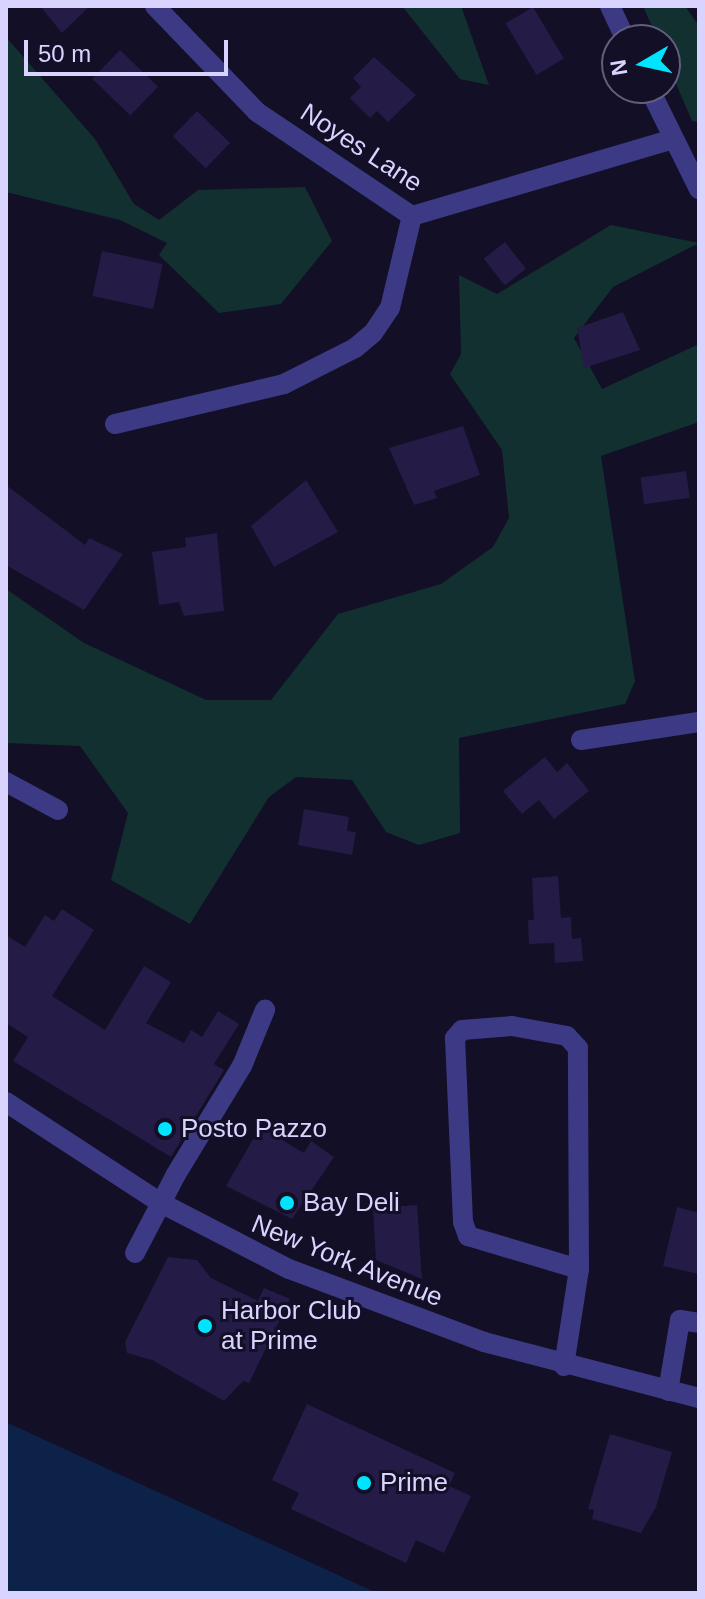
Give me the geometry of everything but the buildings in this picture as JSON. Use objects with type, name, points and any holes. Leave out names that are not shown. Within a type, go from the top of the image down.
[{"type":"street","name":"Noyes Lane","points":[[155,6],[257,112],[412,216],[673,139]]},
{"type":"street","points":[[657,104],[699,189]]},
{"type":"street","points":[[115,424],[284,384],[355,348],[373,333],[390,308],[412,216]]},
{"type":"street","points":[[581,740],[699,722]]},
{"type":"street","points":[[6,782],[58,810]]},
{"type":"street","points":[[135,1253],[242,1066],[265,1010]]},
{"type":"street","points":[[564,1366],[579,1269],[578,1048],[567,1036],[512,1026],[462,1030],[455,1038],[463,1222],[468,1236],[579,1269]]},
{"type":"street","name":"New York Avenue","points":[[9,1111],[161,1203],[329,1286],[564,1366],[699,1398]]},
{"type":"street","points":[[668,1391],[680,1320],[699,1323]]},
{"type":"green space","points":[[402,6],[461,6],[489,85],[460,79]]},
{"type":"green space","points":[[643,6],[685,6],[699,26],[699,122],[692,121],[681,95],[681,24],[651,24]]},
{"type":"green space","points":[[6,37],[95,139],[134,204],[159,220],[198,190],[305,187],[332,241],[281,304],[219,313],[159,255],[167,243],[120,220],[6,192]]},
{"type":"green space","points":[[611,225],[699,243],[613,287],[574,338],[602,389],[699,344],[699,422],[601,456],[635,681],[625,704],[459,738],[460,833],[419,845],[386,832],[352,780],[296,777],[269,797],[190,924],[111,880],[128,813],[80,746],[6,743],[6,589],[84,643],[206,700],[271,700],[338,614],[441,584],[493,547],[509,518],[502,450],[450,374],[461,354],[459,275],[497,294]]},
{"type":"water","points":[[6,1422],[377,1593],[6,1593]]},
{"type":"place","name":"Posto Pazzo","points":[[165,1129]]},
{"type":"place","name":"Bay Deli","points":[[287,1203]]},
{"type":"place","name":"Harbor Club at Prime","points":[[205,1326]]},
{"type":"place","name":"Prime","points":[[364,1483]]}]
